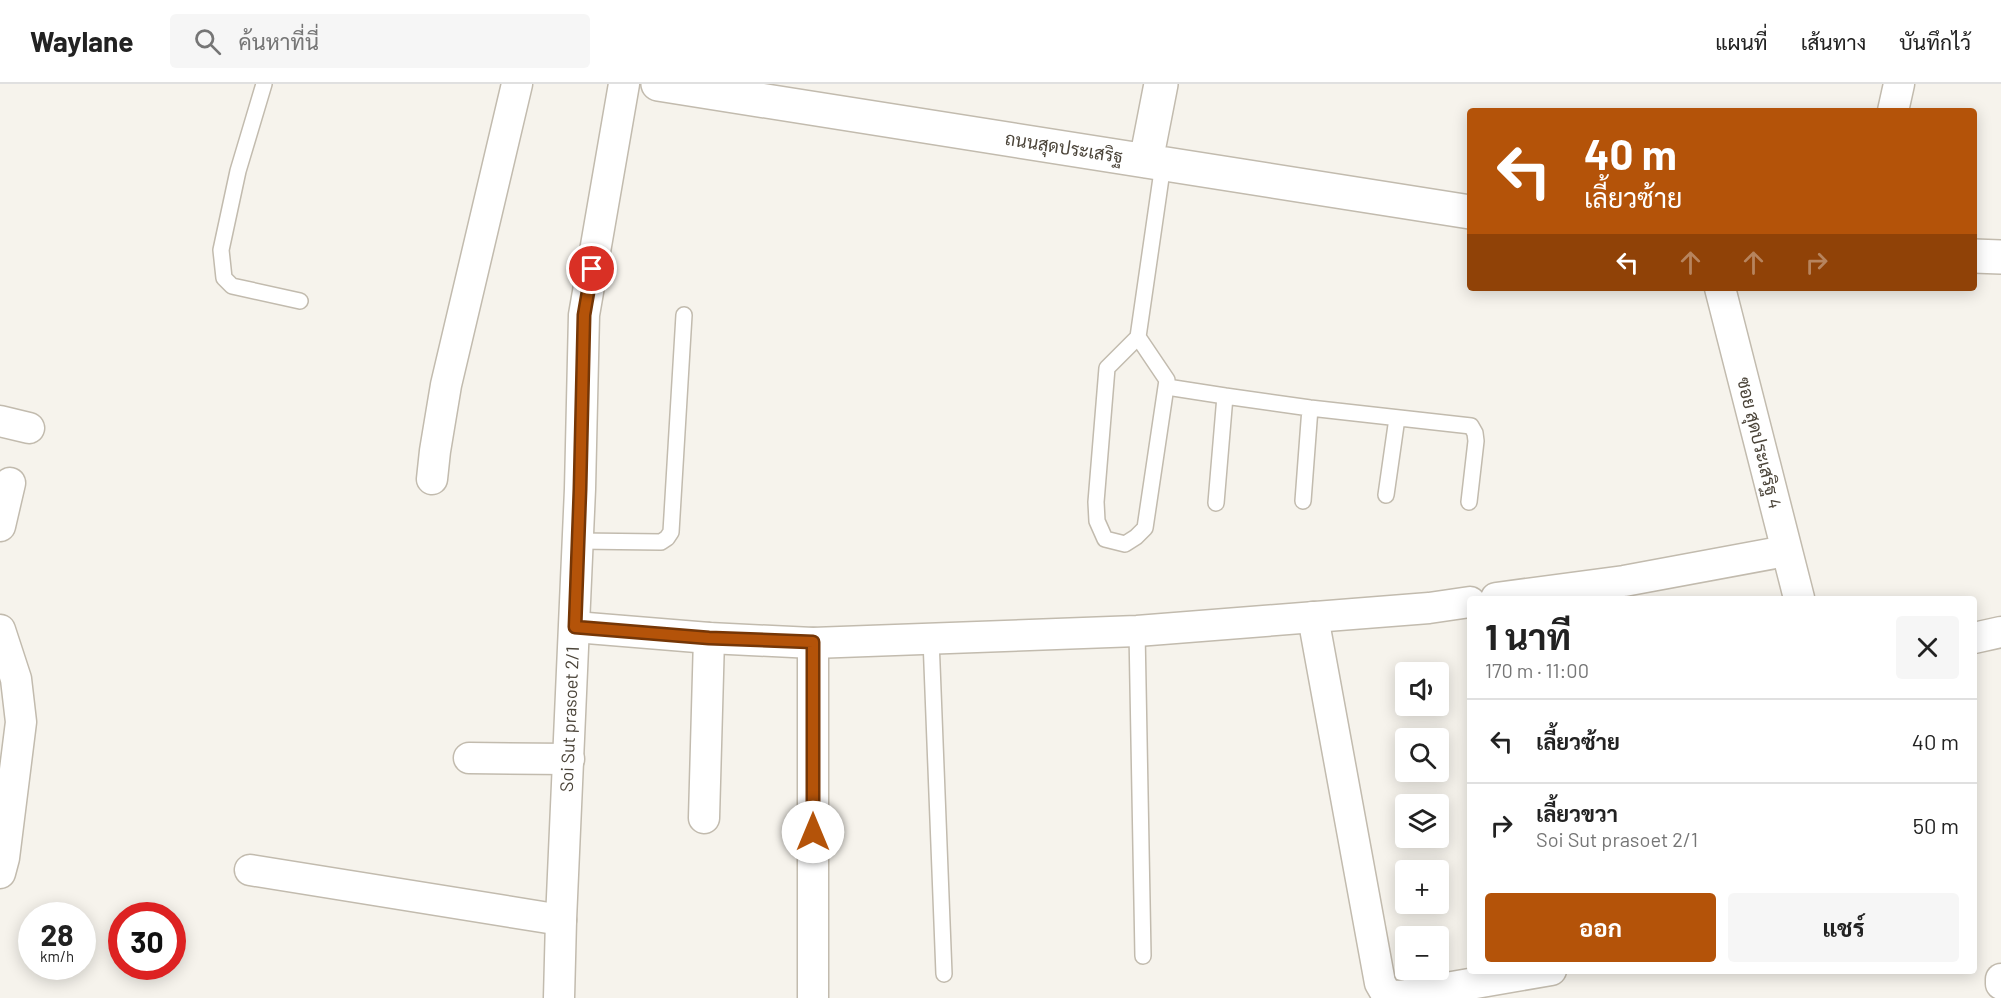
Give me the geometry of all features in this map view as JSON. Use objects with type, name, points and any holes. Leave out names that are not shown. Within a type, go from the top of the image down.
[{"type":"street","points":[[432,479],[446,385],[518,84]]},
{"type":"street","name":"Soi Sut prasoet 2/1","points":[[559,998],[575,627],[584,315],[624,84]]},
{"type":"street","name":"ถนนสุดประเสริฐ","points":[[658,84],[1467,212]]},
{"type":"street","points":[[1155,162],[1161,84]]},
{"type":"street","points":[[1894,108],[1899,84]]},
{"type":"street","points":[[1977,256],[2001,257]]},
{"type":"street","name":"ซอย สุดประเสริฐ 4","points":[[1721,291],[1798,596]]},
{"type":"street","points":[[0,421],[29,428]]},
{"type":"street","points":[[0,526],[10,483]]},
{"type":"street","points":[[1511,596],[1624,581],[1786,550]]},
{"type":"street","points":[[575,627],[709,638],[813,642],[931,639],[1137,631],[1429,608],[1467,602]]},
{"type":"street","points":[[1313,617],[1380,983],[1387,995],[1400,997],[1529,974]]},
{"type":"street","points":[[0,630],[16,679],[21,722],[4,858],[0,873]]},
{"type":"street","points":[[1977,637],[2001,632]]},
{"type":"street","points":[[704,818],[709,638]]},
{"type":"street","points":[[813,642],[813,998]]},
{"type":"street","points":[[470,758],[569,759]]},
{"type":"street","points":[[250,870],[561,920]]},
{"type":"street","points":[[2001,979],[2001,984]]},
{"type":"lane","points":[[264,84],[238,171],[221,250],[224,278],[232,286],[300,300]]},
{"type":"lane","points":[[1138,337],[1167,380],[1167,387],[1145,528],[1125,544],[1105,539],[1097,520],[1096,502],[1107,368],[1138,337],[1155,162]]},
{"type":"lane","points":[[578,541],[661,542],[671,532],[684,315]]},
{"type":"lane","points":[[1167,387],[1310,408],[1471,426],[1476,441],[1468,502]]},
{"type":"lane","points":[[1216,503],[1225,396]]},
{"type":"lane","points":[[1303,501],[1310,408]]},
{"type":"lane","points":[[1386,495],[1397,418]]},
{"type":"lane","points":[[1137,631],[1143,956]]},
{"type":"lane","points":[[931,639],[944,974]]},
{"type":"route","points":[[592,269],[584,315],[575,627],[709,638],[813,642],[813,832]]}]
